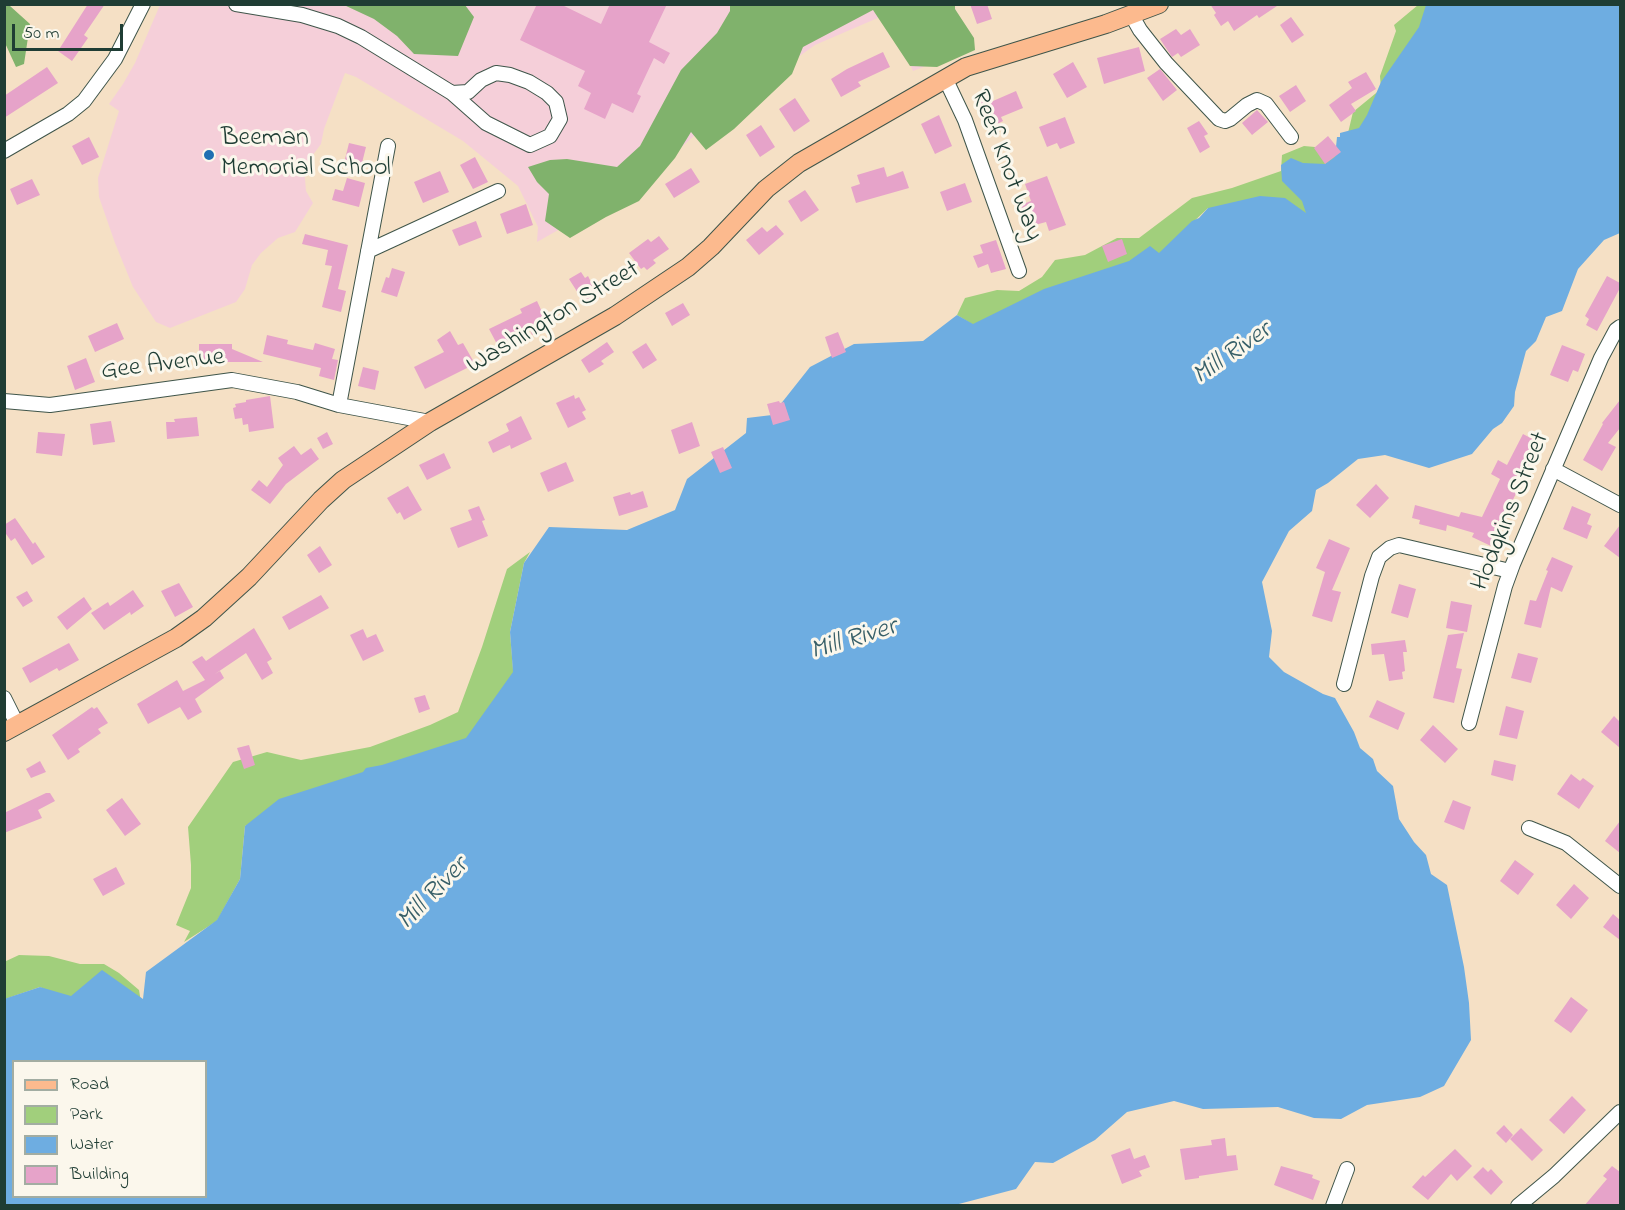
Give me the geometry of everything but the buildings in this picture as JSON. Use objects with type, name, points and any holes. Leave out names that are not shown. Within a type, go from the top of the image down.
[{"type":"main road","name":"Washington Street","points":[[11,728],[176,638],[249,577],[321,500],[344,480],[430,422],[615,316],[688,267],[711,247],[766,189],[799,163],[966,67],[1144,9]]},
{"type":"street","points":[[4,151],[68,114],[84,101],[115,59],[143,4]]},
{"type":"street","points":[[236,4],[302,15],[338,26],[381,48],[452,93],[486,123],[530,145],[550,136],[560,119],[556,102],[547,93],[529,82],[510,75],[495,73],[481,80],[468,92],[452,93]]},
{"type":"street","points":[[1144,9],[1140,30],[1166,63],[1219,119],[1225,121],[1230,119],[1257,100],[1266,104],[1291,137]]},
{"type":"street","name":"Reef Knot Way","points":[[945,78],[965,120],[1020,271]]},
{"type":"street","points":[[339,405],[388,146]]},
{"type":"street","points":[[368,251],[498,191]]},
{"type":"street","name":"Hodgkins Street","points":[[1469,723],[1510,572],[1601,358],[1616,330],[1620,327]]},
{"type":"street","name":"Gee Avenue","points":[[4,401],[50,405],[232,380],[297,392],[339,405],[430,422]]},
{"type":"street","points":[[1553,469],[1620,506]]},
{"type":"street","points":[[1344,684],[1372,576],[1379,557],[1390,548],[1400,544],[1510,572]]},
{"type":"street","points":[[4,698],[11,728]]},
{"type":"street","points":[[1530,828],[1566,843],[1620,886]]},
{"type":"street","points":[[1518,1206],[1561,1170],[1620,1112]]},
{"type":"street","points":[[1333,1206],[1347,1169]]},
{"type":"shaded area","name":"Beeman Memorial School","points":[[160,5],[954,5],[970,49],[913,71],[887,14],[815,45],[716,116],[643,182],[537,242],[538,227],[518,186],[463,141],[356,77],[345,73],[324,129],[321,144],[304,167],[306,191],[313,203],[295,232],[278,238],[261,253],[252,265],[245,289],[236,302],[170,328],[156,322],[133,287],[99,197],[98,178],[119,111],[109,104],[135,63]]},
{"type":"green space","points":[[5,4],[11,5],[30,24],[24,64],[16,67],[5,43]]},
{"type":"green space","points":[[344,5],[465,5],[474,17],[458,56],[414,54],[397,36],[374,19]]},
{"type":"green space","points":[[730,5],[955,5],[955,9],[974,38],[975,50],[937,67],[910,66],[873,10],[803,47],[792,74],[734,129],[706,150],[691,132],[675,158],[639,201],[570,238],[545,221],[549,194],[537,182],[528,167],[550,160],[567,159],[617,167],[640,146],[681,70],[717,33],[730,11]]},
{"type":"green space","points":[[1418,5],[1439,5],[1381,130],[1348,133],[1353,112],[1381,89],[1380,76],[1396,31],[1394,25]]},
{"type":"green space","points":[[1304,146],[1337,149],[1334,165],[1309,194],[1307,214],[1208,208],[1161,257],[975,326],[957,315],[965,298],[997,290],[1019,291],[1042,277],[1055,260],[1085,255],[1117,238],[1139,238],[1192,198],[1232,188],[1281,171],[1282,155]]},
{"type":"green space","points":[[530,552],[524,563],[510,632],[514,682],[497,728],[245,826],[240,879],[217,921],[184,942],[190,931],[176,925],[191,888],[188,827],[233,762],[267,752],[301,760],[370,747],[458,712],[507,569]]},
{"type":"green space","points":[[19,955],[49,956],[80,964],[104,964],[139,990],[142,1008],[121,1027],[40,987],[5,999],[4,962]]},
{"type":"water","name":"Mill River","points":[[1426,5],[1620,5],[1620,233],[1604,240],[1578,269],[1562,311],[1546,317],[1536,341],[1526,351],[1515,392],[1514,406],[1502,423],[1493,429],[1472,454],[1429,468],[1385,455],[1358,459],[1316,490],[1312,511],[1289,531],[1262,582],[1272,631],[1269,657],[1284,672],[1323,694],[1335,698],[1360,748],[1373,759],[1377,771],[1393,786],[1399,819],[1414,842],[1426,855],[1431,874],[1447,885],[1464,967],[1471,1040],[1444,1086],[1420,1097],[1367,1105],[1341,1119],[1314,1118],[1278,1107],[1203,1109],[1174,1101],[1127,1112],[1095,1140],[1053,1163],[1035,1162],[1016,1189],[955,1205],[5,1205],[4,999],[40,987],[71,996],[102,970],[143,999],[146,972],[217,920],[240,879],[245,826],[279,799],[363,772],[366,768],[466,738],[513,672],[510,632],[524,563],[549,527],[627,530],[675,510],[687,479],[746,433],[747,418],[772,415],[810,367],[854,344],[923,341],[957,315],[973,324],[1044,289],[1129,261],[1150,246],[1159,253],[1208,208],[1260,196],[1285,198],[1306,213],[1302,201],[1282,181],[1281,165],[1291,158],[1303,163],[1325,164],[1335,157],[1337,137],[1340,137],[1340,133],[1359,128],[1381,82],[1419,27]]},
{"type":"place","name":"Beeman Memorial School","points":[[209,155]]}]
